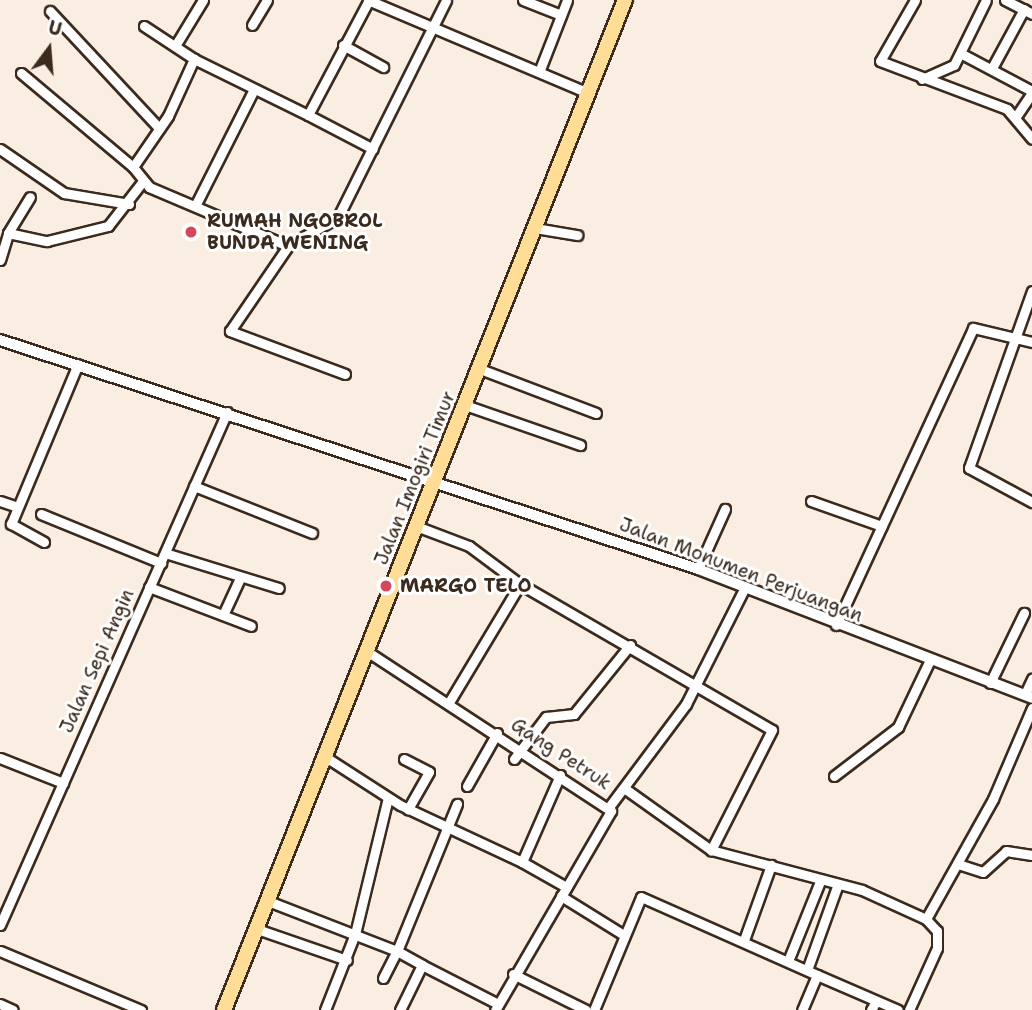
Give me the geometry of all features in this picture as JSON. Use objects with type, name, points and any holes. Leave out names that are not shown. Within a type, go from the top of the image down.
[{"type":"main road","name":"Jalan Imogiri Timur","points":[[224,1010],[625,0]]},
{"type":"street","points":[[174,46],[202,0]]},
{"type":"street","points":[[252,25],[267,0]]},
{"type":"street","points":[[308,115],[369,0],[588,93]]},
{"type":"street","points":[[345,374],[230,333],[288,246],[338,218],[446,0]]},
{"type":"street","points":[[523,0],[561,15]]},
{"type":"street","points":[[539,72],[567,0]]},
{"type":"street","points":[[915,0],[879,59],[922,79],[1017,115],[1032,139]]},
{"type":"street","points":[[922,79],[950,68],[962,54],[986,0]]},
{"type":"street","points":[[992,68],[1028,12],[1008,1]]},
{"type":"street","points":[[50,11],[159,128]]},
{"type":"street","points":[[144,26],[194,59],[253,91],[308,115],[373,149]]},
{"type":"street","points":[[344,45],[383,68]]},
{"type":"street","points":[[962,54],[1032,92],[1017,115]]},
{"type":"street","points":[[134,167],[159,128],[194,59]]},
{"type":"street","points":[[21,73],[134,167],[143,181],[288,246]]},
{"type":"street","points":[[195,206],[253,91]]},
{"type":"street","points":[[0,149],[64,193],[129,204]]},
{"type":"street","points":[[8,233],[47,241],[95,231],[129,204],[143,181]]},
{"type":"street","points":[[0,260],[8,233],[30,197]]},
{"type":"street","points":[[535,228],[577,235]]},
{"type":"street","points":[[1032,291],[1020,337],[969,468],[1032,502]]},
{"type":"street","points":[[836,625],[972,328],[1020,337],[1032,342]]},
{"type":"street","name":"Jalan Monumen Perjuangan","points":[[0,340],[436,478],[698,569],[929,662],[1028,696]]},
{"type":"street","points":[[44,542],[12,527],[17,507],[78,364]]},
{"type":"street","points":[[480,369],[596,413]]},
{"type":"street","points":[[465,405],[580,445]]},
{"type":"street","name":"Jalan Sepi Angin","points":[[0,924],[228,412]]},
{"type":"street","points":[[194,486],[312,533]]},
{"type":"street","points":[[0,501],[17,507]]},
{"type":"street","points":[[811,501],[882,526]]},
{"type":"street","points":[[698,569],[725,509]]},
{"type":"street","points":[[41,514],[160,563]]},
{"type":"street","points":[[416,526],[469,546],[520,584],[630,645],[693,689],[774,733],[711,850]]},
{"type":"street","points":[[165,553],[279,589]]},
{"type":"street","points":[[223,615],[240,578]]},
{"type":"street","points":[[448,704],[520,584]]},
{"type":"street","points":[[149,587],[251,626]]},
{"type":"street","points":[[609,807],[693,689],[745,587]]},
{"type":"street","points":[[990,683],[1024,613]]},
{"type":"street","points":[[514,759],[546,717],[574,715],[630,645]]},
{"type":"street","name":"Gang Petruk","points":[[365,650],[522,748],[609,807],[611,817],[513,974],[497,1007]]},
{"type":"street","points":[[834,776],[898,727],[929,662]]},
{"type":"street","points":[[1028,696],[1032,679]]},
{"type":"street","points":[[926,919],[958,864],[1032,708]]},
{"type":"street","points":[[467,786],[497,733]]},
{"type":"street","points":[[324,755],[408,809],[522,862],[622,934]]},
{"type":"street","points":[[0,758],[63,783]]},
{"type":"street","points":[[404,759],[429,772],[408,809]]},
{"type":"street","points":[[522,862],[560,775]]},
{"type":"street","points":[[624,788],[711,850],[838,884],[926,919],[937,932],[937,947],[909,1010]]},
{"type":"street","points":[[325,1010],[347,960],[355,934],[388,798]]},
{"type":"street","points":[[383,978],[397,951],[457,804]]},
{"type":"street","points":[[958,864],[983,872],[1006,851],[1032,855]]},
{"type":"street","points":[[744,940],[771,864]]},
{"type":"street","points":[[788,961],[821,879]]},
{"type":"street","points":[[807,970],[838,884]]},
{"type":"street","points":[[594,1010],[622,934],[641,897],[898,1010]]},
{"type":"street","points":[[268,901],[397,951],[497,1007]]},
{"type":"street","points":[[257,929],[347,960]]},
{"type":"street","points":[[0,951],[141,1010]]},
{"type":"street","points":[[400,1010],[422,965]]},
{"type":"street","points":[[513,974],[586,1010]]},
{"type":"street","points":[[802,1010],[817,975]]},
{"type":"street","points":[[108,1010],[115,999]]},
{"type":"street","points":[[871,1010],[876,1000]]},
{"type":"street","points":[[0,1004],[13,1010]]},
{"type":"place","name":"RUMAH NGOBROL BUNDA WENING","points":[[191,232]]},
{"type":"place","name":"MARGO TELO","points":[[386,586]]}]
